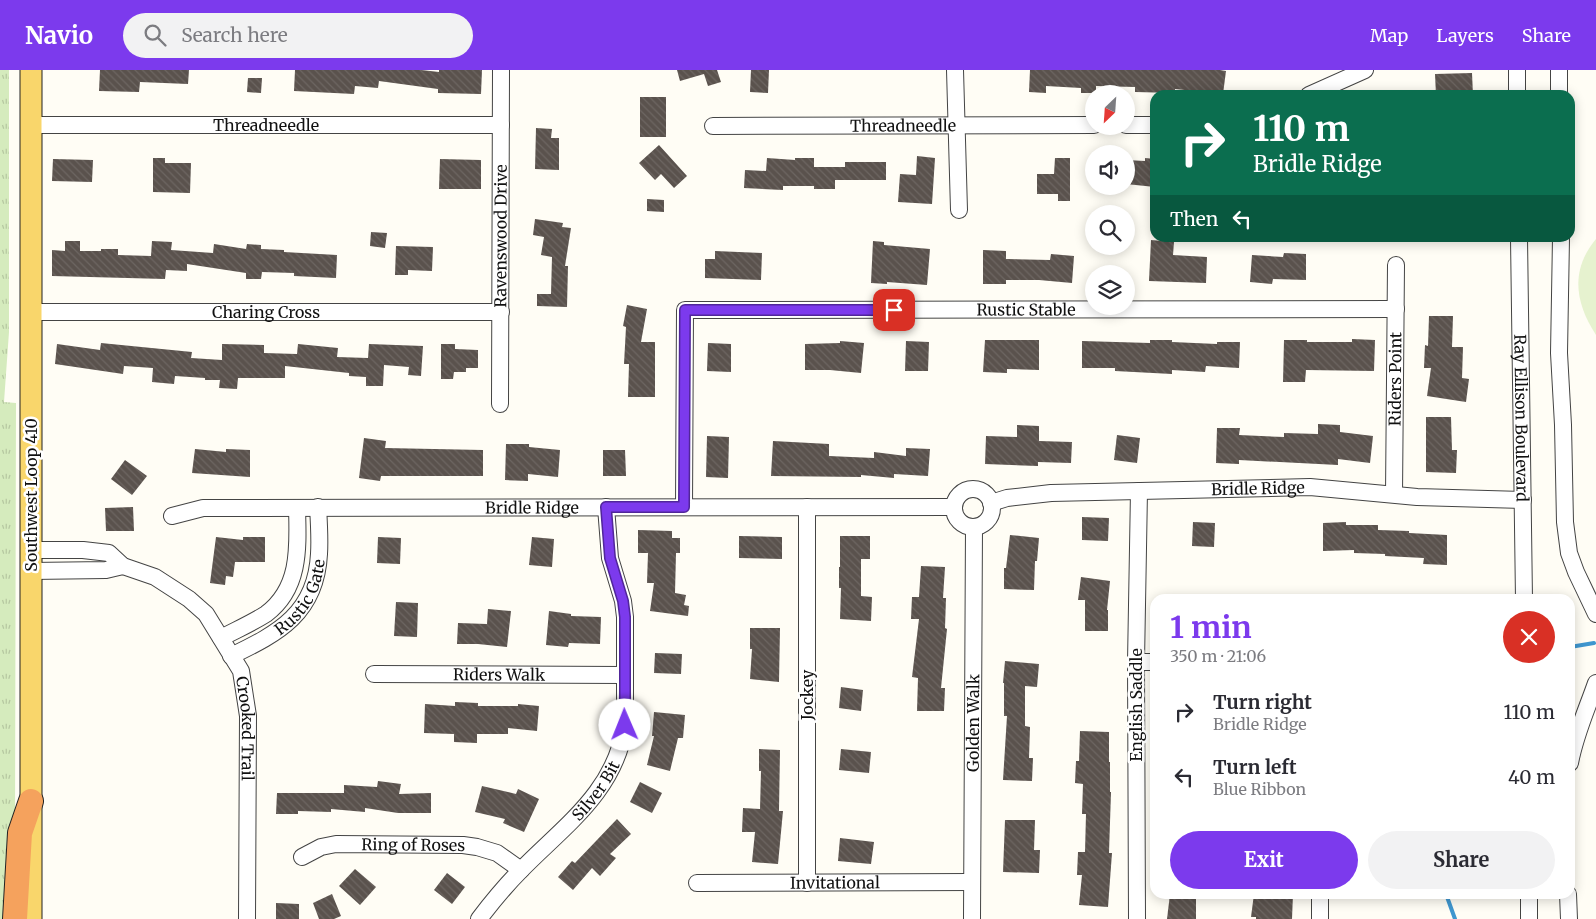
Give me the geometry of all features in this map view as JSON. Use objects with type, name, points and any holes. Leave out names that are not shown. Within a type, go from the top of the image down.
[{"type":"highway","points":[[15,919],[20,833],[31,800]]},
{"type":"main road","name":"Southwest Loop 410","points":[[30,919],[31,70]]},
{"type":"street","name":"Ravenswood Drive","points":[[500,404],[501,70]]},
{"type":"street","points":[[955,70],[958,210]]},
{"type":"street","points":[[1319,90],[1365,70]]},
{"type":"street","points":[[1517,70],[1517,90]]},
{"type":"street","points":[[1558,70],[1559,90]]},
{"type":"street","name":"Threadneedle","points":[[31,125],[501,125]]},
{"type":"street","name":"Threadneedle","points":[[713,126],[1085,125]]},
{"type":"street","points":[[1135,125],[1150,125]]},
{"type":"street","name":"Ray Ellison Boulevard","points":[[1519,242],[1524,594]]},
{"type":"street","points":[[1561,242],[1559,353],[1565,522],[1568,553],[1596,614]]},
{"type":"street","name":"Riders Point","points":[[1394,494],[1396,265]]},
{"type":"street","name":"Rustic Stable","points":[[684,507],[685,310],[1396,309]]},
{"type":"street","name":"Charing Cross","points":[[31,312],[501,312]]},
{"type":"street","name":"Bridle Ridge","points":[[991,503],[1007,498],[1051,492],[1310,488],[1417,497],[1523,500]]},
{"type":"street","points":[[971,490],[983,492],[991,503],[992,510],[986,522],[974,527],[966,526],[960,521],[954,507],[960,495],[971,490]]},
{"type":"street","name":"English Saddle","points":[[1137,919],[1136,662],[1139,491]]},
{"type":"street","name":"Rustic Gate","points":[[231,656],[279,630],[295,616],[305,601],[314,582],[318,560],[318,507]]},
{"type":"street","name":"Silver Bit","points":[[479,919],[497,895],[520,870],[592,800],[612,769],[623,740],[625,725],[625,617],[623,601],[610,558],[606,507]]},
{"type":"street","name":"Jockey","points":[[807,507],[807,883]]},
{"type":"street","name":"Bridle Ridge","points":[[172,516],[203,508],[954,507]]},
{"type":"street","name":"Rustic Gate","points":[[221,638],[267,613],[279,602],[286,591],[295,571],[297,558],[297,508]]},
{"type":"street","name":"Golden Walk","points":[[972,919],[974,527]]},
{"type":"street","name":"Crooked Trail","points":[[31,560],[97,551],[109,553],[123,566],[155,577],[190,599],[206,614],[241,671],[248,716],[247,919]]},
{"type":"street","points":[[1136,662],[1150,662]]},
{"type":"street","name":"Riders Walk","points":[[374,674],[624,675]]},
{"type":"street","points":[[1575,742],[1596,683]]},
{"type":"street","name":"Ring of Roses","points":[[302,856],[321,847],[336,844],[463,846],[489,850],[520,870]]},
{"type":"street","name":"Invitational","points":[[697,883],[972,882]]},
{"type":"street","points":[[1320,899],[1320,919]]},
{"type":"street","points":[[1528,899],[1529,919]]},
{"type":"street","points":[[1568,899],[1569,919]]},
{"type":"green space","points":[[0,70],[9,70],[9,332],[4,402],[16,403],[15,828],[11,919],[0,919]]},
{"type":"green space","points":[[1596,239],[1596,335],[1583,311],[1578,287],[1582,263]]},
{"type":"building","points":[[100,70],[189,70],[188,84],[140,82],[139,92],[99,91]]},
{"type":"building","points":[[295,70],[421,70],[439,72],[439,70],[482,70],[481,94],[438,93],[438,89],[379,81],[378,88],[355,86],[354,94],[294,91]]},
{"type":"building","points":[[677,70],[717,70],[721,82],[708,86],[704,74],[680,81]]},
{"type":"building","points":[[751,70],[769,70],[768,93],[750,92]]},
{"type":"building","points":[[1030,70],[1226,71],[1224,90],[1175,89],[1135,92],[1135,85],[1085,85],[1085,93],[1081,93],[1081,88],[1046,86],[1046,93],[1029,92]]},
{"type":"building","points":[[1472,73],[1473,90],[1436,90],[1435,74]]},
{"type":"building","points":[[248,78],[262,78],[261,93],[247,92]]},
{"type":"building","points":[[640,97],[666,97],[666,137],[640,137]]},
{"type":"building","points":[[536,128],[552,129],[551,138],[559,138],[559,170],[535,169]]},
{"type":"building","points":[[659,145],[687,176],[674,188],[661,174],[655,180],[639,163]]},
{"type":"building","points":[[917,156],[935,158],[932,204],[898,202],[900,174],[916,175]]},
{"type":"building","points":[[153,158],[165,158],[165,163],[191,163],[190,193],[153,192]]},
{"type":"building","points":[[767,158],[795,160],[795,158],[814,158],[814,167],[845,167],[845,162],[886,162],[886,180],[835,180],[835,189],[814,189],[814,186],[783,186],[783,190],[744,188],[745,170],[766,171]]},
{"type":"building","points":[[1055,158],[1070,158],[1070,201],[1058,201],[1058,194],[1037,194],[1037,174],[1054,174]]},
{"type":"building","points":[[1145,158],[1150,158],[1150,186],[1135,185],[1135,160],[1145,161]]},
{"type":"building","points":[[53,159],[93,160],[92,182],[52,181]]},
{"type":"building","points":[[440,159],[481,160],[481,189],[439,189]]},
{"type":"building","points":[[647,199],[664,200],[664,212],[647,211]]},
{"type":"building","points":[[535,219],[563,223],[562,227],[571,228],[565,266],[568,266],[567,307],[537,306],[537,294],[551,294],[552,257],[541,255],[544,237],[533,235]]},
{"type":"building","points":[[371,232],[387,233],[385,248],[370,246]]},
{"type":"building","points":[[65,241],[80,241],[80,251],[118,249],[118,255],[151,256],[152,241],[172,242],[171,250],[213,253],[214,244],[246,249],[247,244],[261,245],[261,249],[284,250],[284,252],[337,255],[336,278],[294,276],[294,273],[262,272],[261,279],[246,279],[246,273],[187,264],[187,271],[166,270],[165,279],[52,276],[52,250],[65,251]]},
{"type":"building","points":[[873,241],[884,242],[884,245],[930,249],[927,285],[887,282],[887,284],[871,283]]},
{"type":"building","points":[[1151,242],[1174,242],[1173,255],[1207,257],[1206,283],[1149,281]]},
{"type":"building","points":[[396,246],[433,247],[432,271],[408,270],[408,275],[395,275]]},
{"type":"building","points":[[983,250],[1006,251],[1006,259],[1050,260],[1051,254],[1074,256],[1072,283],[1006,280],[1006,284],[983,284]]},
{"type":"building","points":[[715,251],[762,253],[761,280],[705,278],[705,259],[715,259]]},
{"type":"building","points":[[1284,253],[1306,254],[1306,280],[1273,279],[1272,284],[1250,282],[1252,255],[1283,257]]},
{"type":"building","points":[[627,305],[647,309],[641,342],[655,342],[655,397],[628,397],[629,364],[624,364],[626,327],[623,326]]},
{"type":"building","points":[[1429,316],[1453,316],[1452,347],[1463,347],[1462,378],[1469,379],[1466,402],[1427,396],[1431,368],[1424,368],[1425,345],[1428,346]]},
{"type":"building","points":[[1352,339],[1375,340],[1374,371],[1306,370],[1305,382],[1283,382],[1284,340],[1352,342]]},
{"type":"building","points":[[985,340],[1039,340],[1039,370],[1007,369],[1007,373],[983,372]]},
{"type":"building","points":[[1150,340],[1217,344],[1217,342],[1240,342],[1239,368],[1206,366],[1205,372],[1172,370],[1172,374],[1115,371],[1115,368],[1082,368],[1082,341],[1150,343]]},
{"type":"building","points":[[840,341],[864,343],[861,373],[805,370],[805,344],[840,343]]},
{"type":"building","points":[[906,341],[929,342],[928,371],[905,371]]},
{"type":"building","points":[[101,343],[192,352],[191,358],[222,360],[222,344],[264,345],[264,353],[297,354],[298,344],[338,348],[337,357],[368,358],[369,344],[423,346],[421,376],[408,375],[409,367],[384,365],[383,386],[366,386],[366,377],[349,376],[349,373],[285,366],[285,378],[238,378],[237,389],[219,388],[220,380],[205,380],[205,378],[175,376],[174,384],[152,382],[153,368],[124,366],[123,374],[55,364],[57,344],[100,350]]},
{"type":"building","points":[[708,343],[731,344],[731,372],[707,371]]},
{"type":"building","points":[[441,344],[455,344],[455,349],[478,350],[478,368],[466,368],[466,372],[454,372],[453,379],[441,379]]},
{"type":"building","points":[[1426,417],[1451,417],[1452,450],[1457,450],[1456,473],[1426,472]]},
{"type":"building","points":[[1318,424],[1340,425],[1340,432],[1373,436],[1370,463],[1338,459],[1338,465],[1239,460],[1239,464],[1216,463],[1217,428],[1240,428],[1239,435],[1284,437],[1284,433],[1318,434]]},
{"type":"building","points":[[1017,425],[1039,426],[1039,441],[1072,442],[1071,463],[1038,462],[1038,466],[985,464],[986,436],[1017,437]]},
{"type":"building","points":[[1117,435],[1140,438],[1137,463],[1114,460]]},
{"type":"building","points":[[707,436],[729,437],[728,478],[706,477]]},
{"type":"building","points":[[364,438],[386,441],[385,448],[483,450],[483,476],[381,476],[380,481],[359,478]]},
{"type":"building","points":[[773,441],[829,444],[829,456],[874,458],[874,452],[906,456],[906,448],[930,449],[928,476],[894,474],[894,478],[861,475],[861,477],[771,476]]},
{"type":"building","points":[[506,444],[529,444],[529,447],[560,450],[558,477],[528,474],[528,481],[505,480]]},
{"type":"building","points":[[195,449],[226,452],[226,449],[250,450],[250,477],[192,473]]},
{"type":"building","points":[[603,450],[625,450],[626,476],[603,476]]},
{"type":"building","points":[[125,460],[147,476],[132,495],[111,479]]},
{"type":"building","points":[[133,507],[134,531],[106,531],[105,508]]},
{"type":"building","points":[[1082,517],[1109,518],[1108,541],[1082,540]]},
{"type":"building","points":[[1193,522],[1215,523],[1214,547],[1192,546]]},
{"type":"building","points":[[1346,522],[1346,525],[1378,525],[1378,530],[1447,535],[1447,565],[1423,564],[1424,558],[1354,553],[1354,550],[1323,551],[1323,523]]},
{"type":"building","points":[[638,530],[672,531],[672,538],[680,538],[680,553],[676,553],[675,593],[686,595],[684,605],[689,606],[688,616],[650,611],[654,583],[647,583],[648,553],[638,553]]},
{"type":"building","points":[[1010,535],[1039,538],[1037,561],[1035,561],[1034,590],[1004,589],[1004,568],[1006,568]]},
{"type":"building","points":[[739,536],[782,537],[782,559],[739,558]]},
{"type":"building","points":[[840,536],[870,536],[870,559],[861,559],[861,596],[872,597],[871,621],[840,619]]},
{"type":"building","points":[[216,537],[243,540],[243,537],[265,537],[265,562],[235,562],[233,577],[226,576],[225,585],[210,583]]},
{"type":"building","points":[[378,537],[401,538],[400,564],[377,563]]},
{"type":"building","points":[[532,537],[554,539],[552,567],[529,565]]},
{"type":"building","points":[[921,566],[945,567],[943,598],[946,598],[945,628],[947,629],[941,688],[945,688],[944,711],[917,711],[918,678],[912,677],[919,619],[911,619],[912,597],[919,597]]},
{"type":"building","points":[[1081,577],[1110,581],[1107,610],[1108,631],[1085,631],[1085,600],[1078,600]]},
{"type":"building","points":[[396,602],[418,603],[417,637],[394,636]]},
{"type":"building","points":[[488,609],[511,611],[507,647],[457,644],[458,623],[487,624]]},
{"type":"building","points":[[549,611],[571,614],[571,616],[601,617],[600,644],[569,643],[568,647],[546,645]]},
{"type":"building","points":[[750,628],[780,628],[779,682],[750,679],[752,649],[750,649]]},
{"type":"building","points":[[655,653],[682,654],[681,674],[654,673]]},
{"type":"building","points":[[1005,661],[1039,664],[1037,687],[1025,686],[1025,726],[1030,727],[1029,758],[1033,758],[1032,781],[1003,780],[1007,716],[1004,716],[1003,683]]},
{"type":"building","points":[[841,687],[863,690],[861,711],[839,708]]},
{"type":"building","points":[[455,702],[478,703],[478,706],[518,706],[518,704],[539,706],[537,731],[508,728],[508,734],[477,734],[477,743],[454,742],[454,734],[424,733],[425,704],[455,706]]},
{"type":"building","points":[[654,712],[685,715],[683,738],[678,738],[670,771],[647,765],[654,736],[652,736]]},
{"type":"building","points":[[1080,731],[1109,732],[1111,792],[1109,853],[1112,853],[1108,907],[1079,905],[1082,875],[1077,875],[1078,852],[1085,852],[1086,814],[1082,814],[1083,784],[1075,783],[1076,761],[1079,761]]},
{"type":"building","points":[[759,749],[780,750],[779,811],[783,811],[778,864],[752,862],[755,832],[742,832],[743,808],[760,809],[761,771],[759,771]]},
{"type":"building","points":[[841,749],[871,752],[869,773],[839,770]]},
{"type":"building","points":[[378,781],[401,784],[399,794],[431,793],[431,813],[398,813],[365,808],[365,812],[331,809],[331,812],[298,811],[298,814],[276,814],[277,793],[344,793],[344,785],[377,787]]},
{"type":"building","points":[[640,782],[662,793],[652,813],[630,802]]},
{"type":"building","points":[[482,786],[516,794],[518,789],[539,799],[524,832],[503,823],[505,819],[475,812]]},
{"type":"building","points":[[617,819],[631,834],[610,854],[616,858],[600,876],[592,868],[573,890],[558,877],[572,861],[575,863]]},
{"type":"building","points":[[1005,820],[1035,820],[1034,850],[1040,850],[1039,873],[1003,872]]},
{"type":"building","points":[[840,838],[874,842],[871,864],[838,861]]},
{"type":"building","points":[[355,869],[376,887],[360,905],[339,886]]},
{"type":"building","points":[[447,873],[465,887],[452,904],[434,890]]},
{"type":"building","points":[[332,894],[341,916],[334,919],[319,919],[313,903]]},
{"type":"building","points":[[1169,899],[1196,899],[1196,919],[1167,919]]},
{"type":"building","points":[[1253,899],[1293,899],[1292,919],[1256,919],[1256,917],[1251,917]]},
{"type":"building","points":[[276,903],[299,904],[299,919],[276,919]]},
{"type":"waterway","points":[[1575,646],[1594,643]]},
{"type":"waterway","points":[[1448,899],[1455,919]]},
{"type":"route","points":[[625,725],[625,617],[623,601],[610,558],[606,507],[684,507],[685,310],[894,310]]}]
